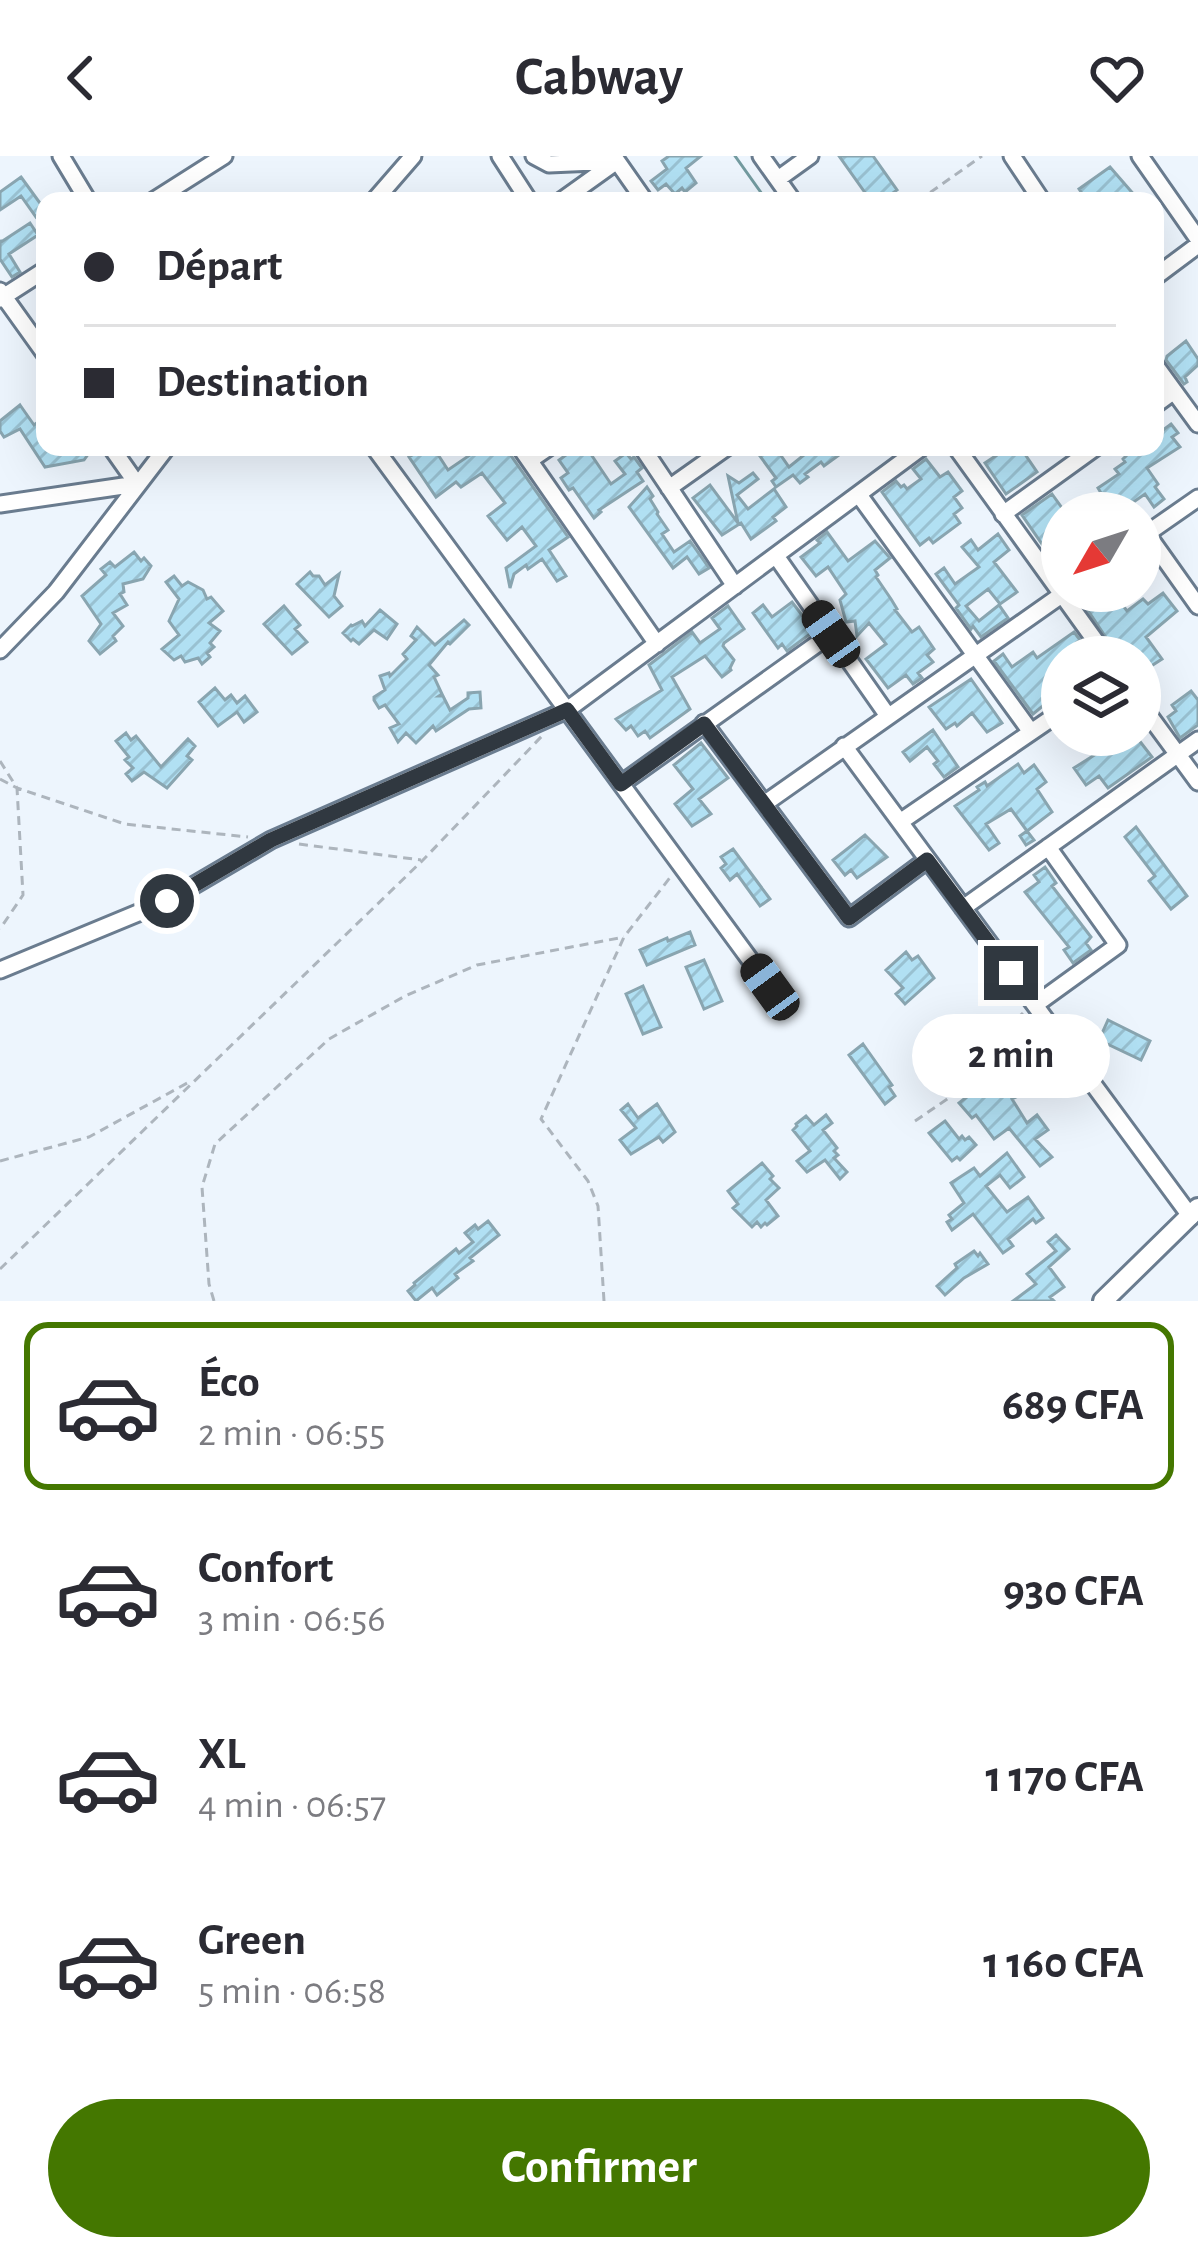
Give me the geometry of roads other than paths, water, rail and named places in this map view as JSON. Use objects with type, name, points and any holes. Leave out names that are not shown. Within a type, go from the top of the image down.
[{"type":"main road","points":[[1103,1301],[1194,1213]]},
{"type":"street","points":[[61,156],[83,192]]},
{"type":"street","points":[[167,192],[224,156]]},
{"type":"street","points":[[500,156],[523,192]]},
{"type":"street","points":[[534,156],[549,164],[620,158]]},
{"type":"street","points":[[760,156],[787,192]]},
{"type":"street","points":[[778,179],[810,156]]},
{"type":"street","points":[[1012,156],[1036,192]]},
{"type":"street","points":[[1140,156],[1198,242],[1164,270]]},
{"type":"street","points":[[381,192],[408,158]]},
{"type":"street","points":[[573,192],[620,158]]},
{"type":"street","points":[[620,158],[640,192]]},
{"type":"street","points":[[36,275],[1,295],[36,342]]},
{"type":"street","points":[[1164,377],[1198,424]]},
{"type":"street","points":[[1164,398],[1174,391]]},
{"type":"street","points":[[117,456],[137,484]]},
{"type":"street","points":[[0,650],[56,592],[160,456]]},
{"type":"street","points":[[387,456],[770,987]]},
{"type":"street","points":[[526,456],[657,644]]},
{"type":"street","points":[[648,456],[735,586]]},
{"type":"street","points":[[669,488],[714,456]]},
{"type":"street","points":[[0,970],[167,901],[271,840],[567,710],[910,456]]},
{"type":"street","points":[[962,456],[1041,563]]},
{"type":"street","points":[[1003,514],[1084,456]]},
{"type":"street","points":[[0,504],[137,484]]},
{"type":"street","points":[[859,495],[1030,732]]},
{"type":"street","points":[[1161,524],[1198,498]]},
{"type":"street","points":[[776,556],[888,716]]},
{"type":"street","points":[[1161,559],[1198,606]]},
{"type":"street","points":[[764,804],[1041,609]]},
{"type":"street","points":[[621,784],[831,634]]},
{"type":"street","points":[[704,724],[849,918],[927,860]]},
{"type":"street","points":[[900,821],[1041,725]]},
{"type":"street","points":[[1161,732],[1198,782]]},
{"type":"street","points":[[963,908],[1198,740]]},
{"type":"street","points":[[844,746],[963,908],[1030,1009],[1194,1213]]},
{"type":"street","points":[[1030,1009],[1118,945],[1048,847]]},
{"type":"waterway","points":[[735,156],[761,192]]}]
